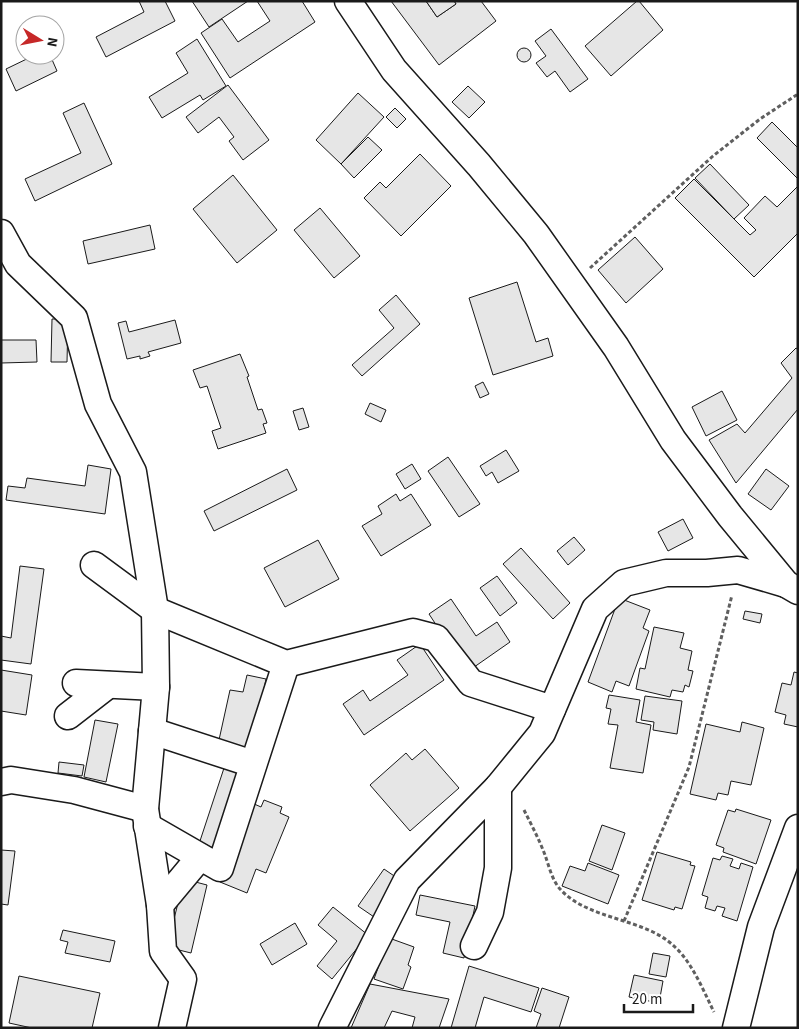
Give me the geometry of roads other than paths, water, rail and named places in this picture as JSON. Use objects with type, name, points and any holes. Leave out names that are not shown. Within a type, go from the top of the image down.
[{"type":"street","points":[[348,1],[394,70],[479,165],[536,234],[616,347],[673,440],[730,516],[792,588]]},
{"type":"street","points":[[1,233],[18,264],[74,318],[98,404],[133,472],[155,610],[156,686],[146,818],[160,905],[163,951],[183,979],[172,1028]]},
{"type":"street","points":[[94,565],[155,610],[286,664],[413,632],[436,638],[471,683],[552,709]]},
{"type":"street","points":[[332,1028],[407,880],[498,787],[542,734],[595,609],[624,583],[666,573],[707,573],[738,570],[792,588]]},
{"type":"street","points":[[1,782],[11,780],[74,790],[146,818],[200,857],[220,868],[286,664]]},
{"type":"street","points":[[76,683],[156,686]]},
{"type":"street","points":[[68,716],[108,684]]},
{"type":"street","points":[[152,731],[253,764]]},
{"type":"street","points":[[474,946],[490,912],[498,868],[498,787]]},
{"type":"street","points":[[727,1023],[798,828]]},
{"type":"street","points":[[160,905],[200,857]]}]
